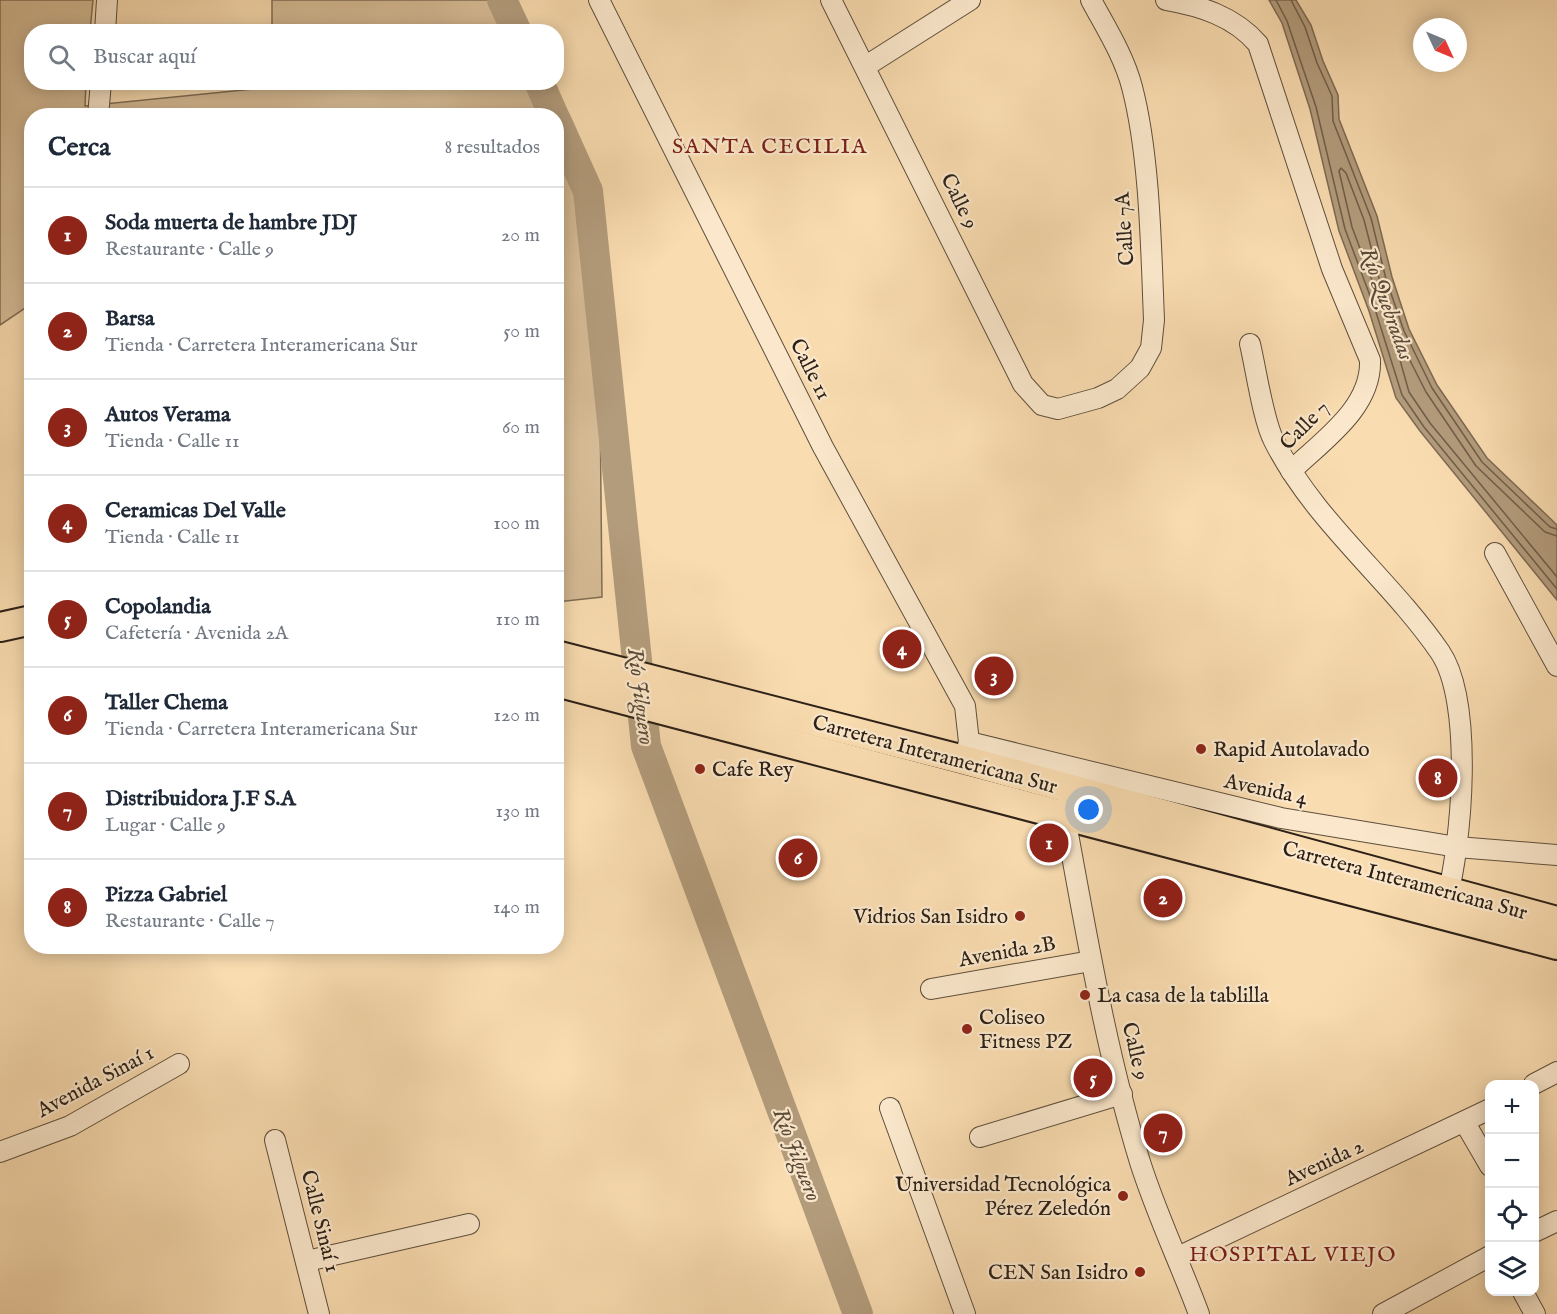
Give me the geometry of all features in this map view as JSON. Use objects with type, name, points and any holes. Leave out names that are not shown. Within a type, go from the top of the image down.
[{"type":"highway","points":[[0,613],[24,611]]},
{"type":"highway","points":[[0,627],[24,622]]},
{"type":"highway","points":[[0,638],[24,636]]},
{"type":"highway","name":"Carretera Interamericana Sur","points":[[564,657],[665,684],[967,751],[1069,803]]},
{"type":"highway","name":"Carretera Interamericana Sur","points":[[564,684],[955,786],[1069,803],[1445,904],[1557,945]]},
{"type":"highway","points":[[955,786],[967,751]]},
{"type":"highway","name":"Carretera Interamericana Sur","points":[[1445,904],[1557,921]]},
{"type":"street","points":[[106,24],[107,0]]},
{"type":"street","name":"Calle 11","points":[[599,0],[823,447],[964,706],[967,751]]},
{"type":"street","name":"Calle 9","points":[[831,0],[1023,384],[1042,405],[1058,409]]},
{"type":"street","points":[[866,66],[970,0]]},
{"type":"street","name":"Calle 7A","points":[[1058,409],[1098,398],[1116,389],[1140,368],[1151,348],[1154,320],[1141,132],[1132,87],[1123,63],[1091,0]]},
{"type":"street","name":"Calle 7","points":[[1166,0],[1194,3],[1235,23],[1258,44],[1332,269],[1370,360],[1371,376],[1355,408],[1291,471],[1344,541],[1441,653],[1452,679],[1459,711],[1462,814],[1445,904]]},
{"type":"street","points":[[99,108],[100,90]]},
{"type":"street","points":[[1250,344],[1273,438],[1291,471]]},
{"type":"street","points":[[1495,553],[1557,666]]},
{"type":"street","name":"Avenida 4","points":[[967,751],[1281,818],[1457,847],[1557,855]]},
{"type":"street","name":"Calle 9","points":[[1069,803],[1091,961],[1122,1094],[1140,1163],[1199,1314]]},
{"type":"street","name":"Avenida 2B","points":[[932,989],[1091,961]]},
{"type":"street","name":"Avenida Sinaí 1","points":[[0,1152],[70,1126],[179,1064]]},
{"type":"street","points":[[1539,1081],[1557,1072]]},
{"type":"street","points":[[980,1137],[1122,1094]]},
{"type":"street","points":[[890,1108],[965,1314]]},
{"type":"street","name":"Avenida 2","points":[[1178,1257],[1485,1112]]},
{"type":"street","points":[[1465,1123],[1485,1157]]},
{"type":"street","name":"Calle Sinaí 1","points":[[275,1140],[320,1314]]},
{"type":"street","points":[[1539,1230],[1557,1221]]},
{"type":"street","points":[[307,1261],[469,1224]]},
{"type":"street","points":[[1383,1314],[1485,1259]]},
{"type":"street","points":[[1525,1296],[1535,1314]]},
{"type":"shaded area","points":[[0,0],[93,0],[91,24],[24,24],[24,90],[86,90],[85,106],[243,90],[543,90],[551,108],[24,108],[24,309],[0,325]]},
{"type":"shaded area","points":[[272,0],[502,0],[514,24],[272,24]]},
{"type":"shaded area","points":[[564,136],[588,191],[599,296],[602,597],[564,601]]},
{"type":"water","name":"Río Quebradas","points":[[1269,0],[1296,0],[1311,25],[1338,95],[1339,119],[1377,216],[1392,277],[1409,329],[1437,385],[1487,458],[1557,525],[1557,600],[1420,431],[1396,398],[1369,311],[1339,231],[1310,109],[1282,23]]},
{"type":"waterway","name":"Río Jilguero","points":[[502,0],[513,24]]},
{"type":"waterway","name":"Río Jilguero","points":[[543,90],[550,108]]},
{"type":"waterway","name":"Río Jilguero","points":[[564,138],[588,191],[646,746],[858,1314]]},
{"type":"place","name":"Ceramicas Del Valle","points":[[902,649]]},
{"type":"place","name":"Autos Verama","points":[[994,676]]},
{"type":"place","name":"Rapid Autolavado","points":[[1201,749]]},
{"type":"place","name":"Cafe Rey","points":[[700,769]]},
{"type":"place","name":"Pizza Gabriel","points":[[1438,778]]},
{"type":"place","name":"Soda muerta de hambre JDJ","points":[[1049,843]]},
{"type":"place","name":"Taller Chema","points":[[798,858]]},
{"type":"place","name":"Barsa","points":[[1163,898]]},
{"type":"place","name":"Vidrios San Isidro","points":[[1020,916]]},
{"type":"place","name":"La casa de la tablilla","points":[[1085,995]]},
{"type":"place","name":"Coliseo Fitness PZ","points":[[967,1029]]},
{"type":"place","name":"Copolandia","points":[[1093,1078]]},
{"type":"place","name":"Distribuidora J.F S.A","points":[[1163,1133]]},
{"type":"place","name":"Universidad Tecnológica Pérez Zeledón","points":[[1123,1196]]},
{"type":"place","name":"CEN San Isidro","points":[[1140,1272]]},
{"type":"district","name":"SANTA CECILIA","points":[[770,145]]},
{"type":"district","name":"HOSPITAL VIEJO","points":[[1293,1253]]}]
